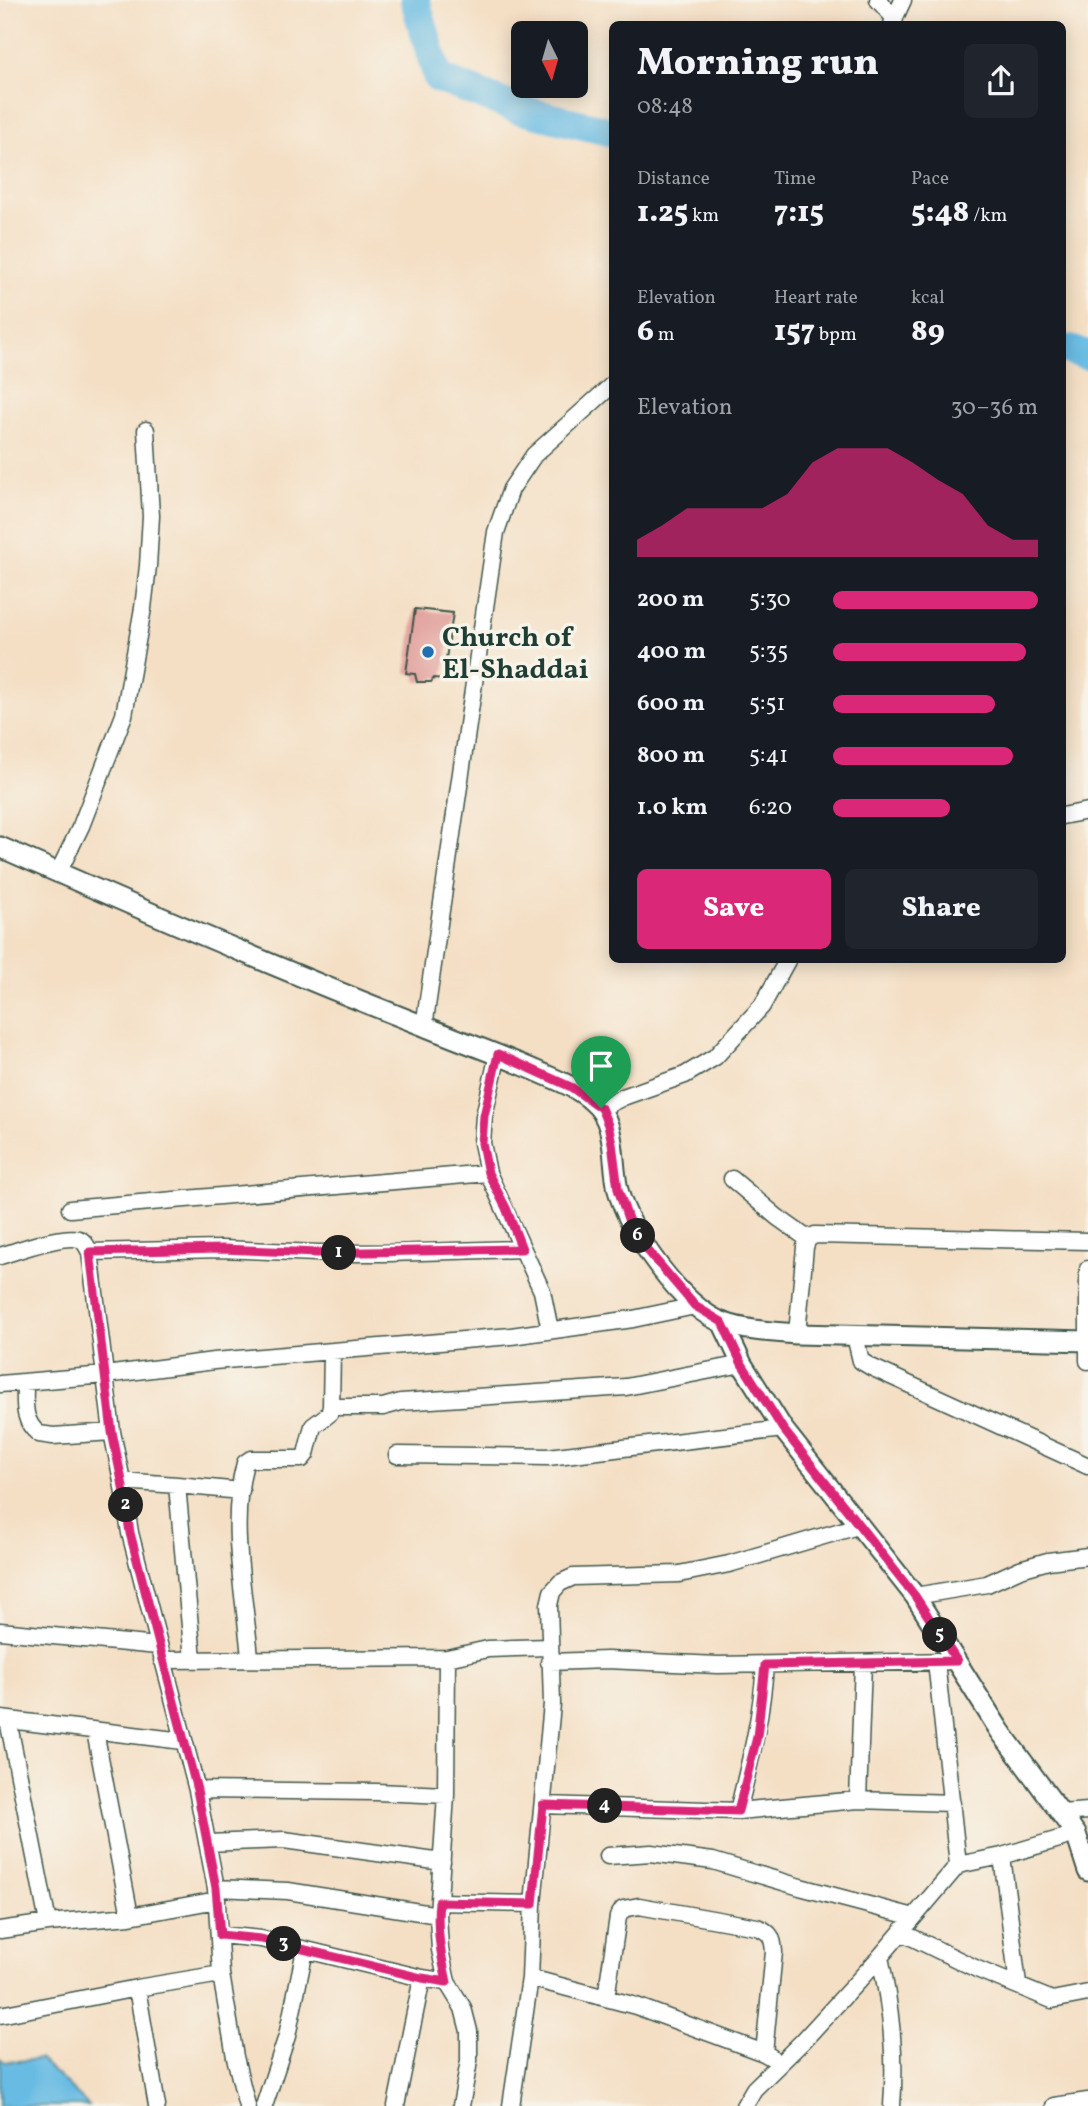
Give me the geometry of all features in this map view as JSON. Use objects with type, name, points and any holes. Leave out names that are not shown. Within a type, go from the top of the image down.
[{"type":"street","points":[[878,0],[892,21]]},
{"type":"street","points":[[893,21],[903,0]]},
{"type":"street","points":[[425,1027],[496,532],[511,489],[534,455],[609,388]]},
{"type":"street","points":[[58,873],[86,815],[124,715],[148,566],[151,516],[146,430]]},
{"type":"street","points":[[1066,815],[1088,811]]},
{"type":"street","points":[[0,847],[425,1027],[498,1054],[571,1087],[601,1108],[612,1143],[618,1189],[633,1228],[643,1245],[695,1306],[722,1322],[753,1330],[797,1334],[1087,1340]]},
{"type":"street","points":[[601,1108],[623,1097],[685,1075],[715,1057],[762,1006],[786,963]]},
{"type":"street","points":[[498,1054],[484,1116],[482,1143],[488,1173],[542,1291],[550,1330]]},
{"type":"street","points":[[70,1209],[488,1173]]},
{"type":"street","points":[[733,1180],[808,1239]]},
{"type":"street","points":[[808,1239],[823,1234],[1088,1241]]},
{"type":"street","points":[[0,1256],[64,1239],[78,1239],[85,1243],[90,1252],[112,1432],[130,1533],[197,1790],[216,1894],[221,1974],[235,2057],[247,2106]]},
{"type":"street","points":[[797,1334],[808,1239]]},
{"type":"street","points":[[90,1252],[222,1249],[329,1253],[522,1249]]},
{"type":"street","points":[[1088,1269],[1088,1361]]},
{"type":"street","points":[[0,1384],[105,1375],[214,1360],[511,1336],[633,1319],[695,1306]]},
{"type":"street","points":[[722,1322],[742,1364],[783,1429],[915,1596],[1000,1731],[1076,1834],[1088,1871]]},
{"type":"street","points":[[855,1336],[861,1361],[871,1367],[1088,1466]]},
{"type":"street","points":[[250,1658],[238,1511],[245,1463],[251,1459],[302,1458],[306,1454],[313,1426],[329,1414],[331,1408],[332,1351]]},
{"type":"street","points":[[331,1408],[383,1407],[401,1402],[626,1387],[742,1364]]},
{"type":"street","points":[[25,1383],[27,1422],[40,1434],[53,1436],[112,1432]]},
{"type":"street","points":[[397,1455],[548,1457],[783,1429]]},
{"type":"street","points":[[122,1481],[241,1491]]},
{"type":"street","points":[[177,1485],[193,1660]]},
{"type":"street","points":[[511,2106],[530,1978],[533,1904],[552,1704],[549,1605],[552,1592],[560,1583],[573,1577],[692,1572],[741,1561],[861,1525]]},
{"type":"street","points":[[915,1596],[987,1584],[1020,1569],[1048,1561],[1088,1556]]},
{"type":"street","points":[[0,1631],[193,1660],[447,1658],[488,1649],[607,1660],[718,1665],[957,1661]]},
{"type":"street","points":[[447,1658],[446,1796],[438,1908],[440,1950],[447,1982],[463,2008],[469,2031],[469,2061],[461,2106]]},
{"type":"street","points":[[936,1661],[958,1865]]},
{"type":"street","points":[[858,1800],[863,1663]]},
{"type":"street","points":[[738,1811],[757,1737],[765,1665]]},
{"type":"street","points":[[48,1923],[4,1719],[183,1741]]},
{"type":"street","points":[[95,1731],[130,1916]]},
{"type":"street","points":[[197,1790],[293,1790],[446,1796]]},
{"type":"street","points":[[543,1805],[738,1811],[858,1800],[951,1803]]},
{"type":"street","points":[[1061,1813],[1088,1811]]},
{"type":"street","points":[[744,2106],[754,2089],[880,1957],[958,1865],[1002,1856],[1076,1834]]},
{"type":"street","points":[[207,1843],[284,1840],[442,1862]]},
{"type":"street","points":[[608,1856],[651,1853],[713,1861],[800,1887],[914,1916]]},
{"type":"street","points":[[1002,1856],[1017,1985]]},
{"type":"street","points":[[0,1930],[130,1916],[216,1894],[288,1891],[438,1908],[533,1904]]},
{"type":"street","points":[[606,1998],[618,1917],[623,1909],[639,1906],[766,1930],[773,1939],[775,1952],[764,2053]]},
{"type":"street","points":[[901,1932],[977,1969],[1052,2000],[1088,1993]]},
{"type":"street","points":[[220,1935],[261,1939],[447,1982]]},
{"type":"street","points":[[264,2106],[287,2036],[304,1950]]},
{"type":"street","points":[[880,1957],[891,2010],[894,2081],[892,2106]]},
{"type":"street","points":[[0,2015],[221,1974]]},
{"type":"street","points":[[396,2106],[422,1978]]},
{"type":"street","points":[[530,1978],[636,2006],[764,2053],[779,2063]]},
{"type":"street","points":[[137,1988],[157,2106]]},
{"type":"street","points":[[1054,2106],[1088,2101]]},
{"type":"water","points":[[0,2058],[5,2062],[40,2059],[89,2106],[0,2106]]},
{"type":"building","points":[[415,609],[453,613],[443,679],[417,682],[415,674],[406,673]]},
{"type":"waterway","points":[[415,0],[438,78],[521,110],[609,131]]},
{"type":"waterway","points":[[1066,349],[1088,355]]},
{"type":"place","name":"Church of El-Shaddai","points":[[428,652]]},
{"type":"route","points":[[498,1054],[571,1087],[601,1108],[612,1143],[618,1189],[628,1219],[643,1245],[695,1306],[722,1322],[742,1364],[783,1429],[915,1596],[957,1661],[765,1665],[757,1737],[738,1811],[543,1805],[533,1904],[439,1902],[440,1950],[447,1982],[261,1939],[220,1935],[216,1888],[197,1790],[130,1533],[112,1432],[90,1252],[222,1249],[317,1253],[522,1249],[506,1208],[488,1173],[482,1143],[484,1116],[498,1054]]}]
